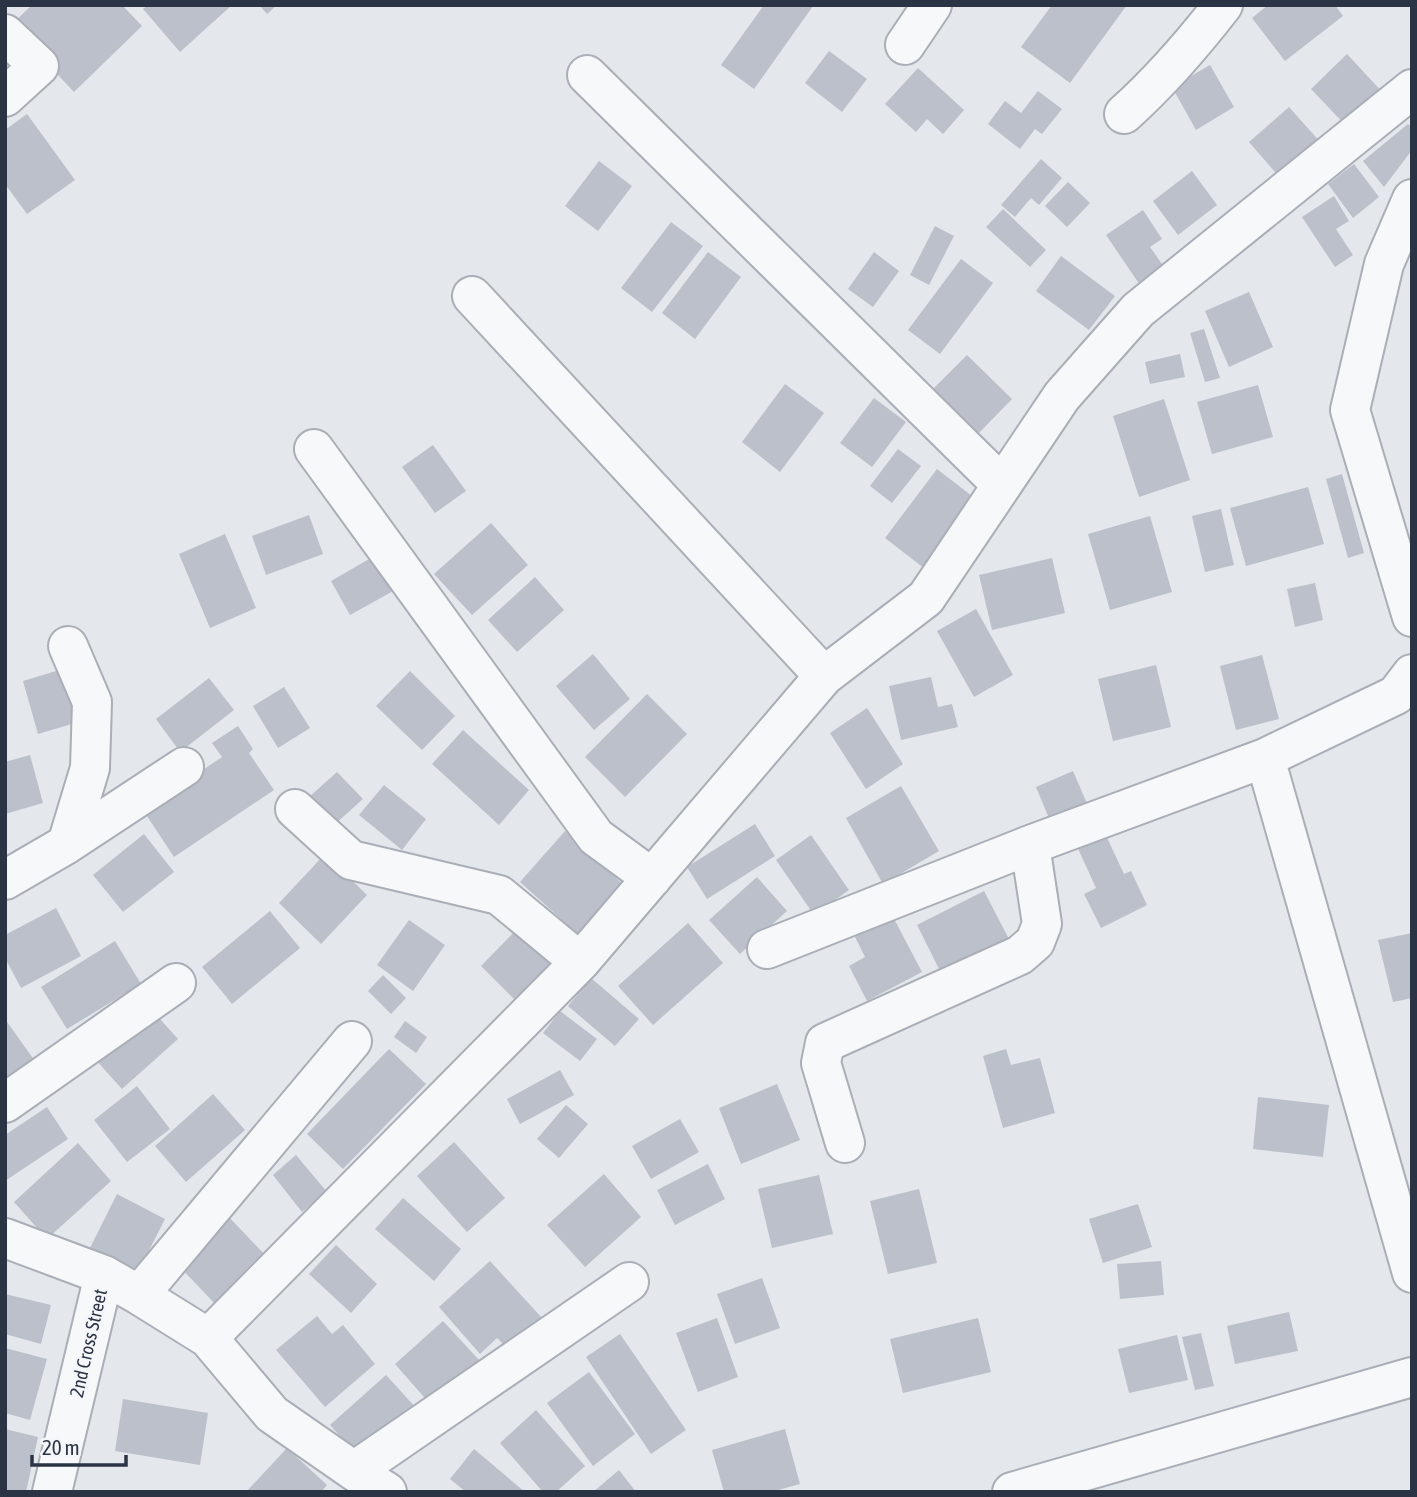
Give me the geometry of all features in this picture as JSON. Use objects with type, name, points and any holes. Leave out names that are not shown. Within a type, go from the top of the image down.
[{"type":"street","points":[[905,45],[932,5]]},
{"type":"street","points":[[1124,114],[1153,88],[1185,53],[1223,5]]},
{"type":"street","points":[[5,34],[39,66],[5,97]]},
{"type":"street","points":[[587,75],[1002,485]]},
{"type":"street","points":[[208,1338],[580,962],[824,676],[926,598],[1062,396],[1138,310],[1412,89]]},
{"type":"street","points":[[1412,199],[1384,264],[1350,410],[1412,617]]},
{"type":"street","points":[[472,296],[824,676]]},
{"type":"street","points":[[314,449],[596,837],[652,878]]},
{"type":"street","points":[[67,844],[90,768],[92,702],[68,646]]},
{"type":"street","points":[[767,949],[1030,845],[1265,758],[1396,695],[1412,674]]},
{"type":"street","points":[[1265,758],[1412,1273]]},
{"type":"street","points":[[5,880],[67,844],[184,767]]},
{"type":"street","points":[[295,809],[351,860],[499,895],[580,962]]},
{"type":"street","points":[[845,1143],[821,1063],[825,1043],[1020,955],[1035,942],[1042,924],[1030,845]]},
{"type":"street","points":[[5,1103],[176,983]]},
{"type":"street","points":[[139,1295],[352,1041]]},
{"type":"street","points":[[5,1237],[104,1275],[208,1338],[272,1414],[387,1492]]},
{"type":"street","name":"2nd Cross Street","points":[[52,1492],[104,1275]]},
{"type":"street","points":[[354,1471],[629,1282]]},
{"type":"street","points":[[1012,1492],[1412,1377]]},
{"type":"building","points":[[32,5],[122,5],[142,26],[74,92],[11,25]]},
{"type":"building","points":[[148,5],[232,5],[180,52],[143,9]]},
{"type":"building","points":[[259,5],[277,5],[267,14]]},
{"type":"building","points":[[764,5],[813,6],[754,89],[721,65]]},
{"type":"building","points":[[1052,5],[1127,5],[1070,83],[1021,47]]},
{"type":"building","points":[[1268,5],[1335,5],[1343,16],[1285,61],[1252,18]]},
{"type":"building","points":[[829,51],[867,79],[842,112],[805,83]]},
{"type":"building","points":[[1347,54],[1385,95],[1349,129],[1311,89]]},
{"type":"building","points":[[1210,65],[1234,107],[1196,130],[1172,87]]},
{"type":"building","points":[[918,68],[964,110],[943,134],[927,119],[916,132],[885,104]]},
{"type":"building","points":[[1038,91],[1062,109],[1042,134],[1035,129],[1020,149],[988,124],[1005,101],[1021,113]]},
{"type":"building","points":[[1289,107],[1322,144],[1281,179],[1249,142]]},
{"type":"building","points":[[27,114],[75,180],[27,214],[5,184],[5,130]]},
{"type":"building","points":[[1408,124],[1412,128],[1412,150],[1384,187],[1363,161]]},
{"type":"building","points":[[1041,159],[1062,178],[1039,205],[1031,198],[1015,217],[1001,205]]},
{"type":"building","points":[[599,161],[632,186],[598,231],[565,206]]},
{"type":"building","points":[[1354,164],[1379,197],[1353,218],[1328,184]]},
{"type":"building","points":[[1192,171],[1217,205],[1178,235],[1153,201]]},
{"type":"building","points":[[1068,182],[1090,203],[1067,227],[1045,206]]},
{"type":"building","points":[[1334,196],[1349,221],[1336,229],[1353,255],[1335,267],[1302,217]]},
{"type":"building","points":[[1003,209],[1046,250],[1030,267],[986,227]]},
{"type":"building","points":[[1143,210],[1162,239],[1150,247],[1167,271],[1142,288],[1106,235]]},
{"type":"building","points":[[671,222],[703,246],[652,312],[621,288]]},
{"type":"building","points":[[935,226],[954,236],[929,285],[910,275]]},
{"type":"building","points":[[708,252],[741,277],[695,339],[662,313]]},
{"type":"building","points":[[874,252],[899,271],[873,307],[848,289]]},
{"type":"building","points":[[1061,256],[1115,296],[1089,330],[1036,291]]},
{"type":"building","points":[[961,259],[993,283],[940,354],[908,330]]},
{"type":"building","points":[[1249,292],[1273,347],[1229,367],[1205,311]]},
{"type":"building","points":[[1204,329],[1220,378],[1205,382],[1190,333]]},
{"type":"building","points":[[1180,354],[1185,377],[1150,384],[1145,362]]},
{"type":"building","points":[[967,355],[1012,399],[977,435],[932,390]]},
{"type":"building","points":[[785,384],[824,413],[780,472],[742,442]]},
{"type":"building","points":[[1258,385],[1273,437],[1212,454],[1197,402]]},
{"type":"building","points":[[874,398],[906,422],[872,467],[840,443]]},
{"type":"building","points":[[1164,399],[1190,480],[1139,497],[1113,416]]},
{"type":"building","points":[[433,445],[466,491],[435,513],[402,467]]},
{"type":"building","points":[[898,449],[921,466],[892,503],[870,486]]},
{"type":"building","points":[[937,469],[981,503],[929,572],[885,538]]},
{"type":"building","points":[[1342,474],[1364,553],[1348,558],[1326,479]]},
{"type":"building","points":[[1308,487],[1324,544],[1246,566],[1230,508]]},
{"type":"building","points":[[1221,509],[1234,565],[1205,572],[1192,516]]},
{"type":"building","points":[[309,515],[323,554],[266,575],[252,536]]},
{"type":"building","points":[[1150,516],[1172,592],[1110,610],[1088,534]]},
{"type":"building","points":[[491,523],[528,565],[472,615],[434,574]]},
{"type":"building","points":[[225,534],[256,608],[210,628],[179,554]]},
{"type":"building","points":[[376,555],[395,590],[350,615],[331,581]]},
{"type":"building","points":[[1052,558],[1065,613],[992,630],[979,575]]},
{"type":"building","points":[[535,577],[564,610],[517,652],[488,620]]},
{"type":"building","points":[[1315,583],[1323,620],[1295,627],[1287,589]]},
{"type":"building","points":[[976,609],[1013,675],[974,697],[937,631]]},
{"type":"building","points":[[593,654],[630,699],[594,730],[556,686]]},
{"type":"building","points":[[1262,655],[1279,719],[1236,730],[1220,666]]},
{"type":"building","points":[[1156,665],[1171,727],[1113,741],[1098,679]]},
{"type":"building","points":[[66,668],[82,721],[38,734],[23,681]]},
{"type":"building","points":[[410,671],[455,716],[422,750],[376,706]]},
{"type":"building","points":[[931,677],[938,707],[952,704],[958,727],[901,740],[889,686]]},
{"type":"building","points":[[209,678],[234,710],[180,752],[156,719]]},
{"type":"building","points":[[284,687],[310,728],[278,748],[253,706]]},
{"type":"building","points":[[647,694],[687,734],[625,797],[585,757]]},
{"type":"building","points":[[867,708],[903,764],[866,789],[830,733]]},
{"type":"building","points":[[238,726],[253,749],[249,753],[274,790],[174,857],[143,810],[222,757],[212,743]]},
{"type":"building","points":[[463,730],[529,790],[499,825],[432,764]]},
{"type":"building","points":[[30,755],[43,803],[5,814],[5,762]]},
{"type":"building","points":[[1073,771],[1089,808],[1051,823],[1036,787]]},
{"type":"building","points":[[337,772],[363,799],[334,825],[308,798]]},
{"type":"building","points":[[384,785],[426,819],[402,850],[359,815]]},
{"type":"building","points":[[901,786],[939,851],[883,884],[846,818]]},
{"type":"building","points":[[755,824],[775,856],[707,899],[687,867]]},
{"type":"building","points":[[1103,829],[1124,874],[1131,871],[1147,905],[1101,928],[1084,894],[1096,888],[1075,842]]},
{"type":"building","points":[[565,831],[626,887],[581,937],[520,882]]},
{"type":"building","points":[[144,834],[174,872],[123,912],[93,875]]},
{"type":"building","points":[[811,835],[849,890],[814,915],[776,860]]},
{"type":"building","points":[[325,854],[367,895],[321,944],[279,903]]},
{"type":"building","points":[[757,877],[787,911],[740,954],[709,920]]},
{"type":"building","points":[[984,891],[1010,941],[942,975],[917,925]]},
{"type":"building","points":[[56,908],[81,956],[21,988],[5,958],[5,935]]},
{"type":"building","points":[[270,911],[300,948],[232,1004],[202,967]]},
{"type":"building","points":[[892,915],[922,972],[867,1001],[849,966],[865,957],[854,935]]},
{"type":"building","points":[[409,920],[445,945],[413,991],[377,965]]},
{"type":"building","points":[[688,923],[723,963],[653,1025],[618,986]]},
{"type":"building","points":[[519,927],[562,970],[524,1009],[481,966]]},
{"type":"building","points":[[1412,933],[1412,998],[1393,1002],[1378,940]]},
{"type":"building","points":[[115,941],[141,984],[67,1029],[41,987]]},
{"type":"building","points":[[383,975],[406,998],[391,1014],[368,991]]},
{"type":"building","points":[[591,978],[639,1019],[615,1046],[568,1006]]},
{"type":"building","points":[[151,1009],[178,1039],[122,1089],[95,1059]]},
{"type":"building","points":[[560,1011],[597,1039],[580,1061],[543,1033]]},
{"type":"building","points":[[5,1019],[37,1064],[5,1087]]},
{"type":"building","points":[[405,1021],[427,1037],[416,1053],[394,1037]]},
{"type":"building","points":[[389,1049],[426,1084],[343,1169],[307,1134]]},
{"type":"building","points":[[1006,1049],[1011,1065],[1040,1058],[1055,1113],[1003,1128],[983,1056]]},
{"type":"building","points":[[560,1070],[574,1095],[520,1124],[507,1099]]},
{"type":"building","points":[[777,1084],[800,1140],[741,1164],[719,1108]]},
{"type":"building","points":[[137,1086],[170,1129],[127,1162],[94,1120]]},
{"type":"building","points":[[213,1094],[245,1130],[186,1182],[155,1146]]},
{"type":"building","points":[[1258,1097],[1329,1105],[1323,1157],[1253,1149]]},
{"type":"building","points":[[566,1105],[588,1124],[559,1158],[537,1139]]},
{"type":"building","points":[[47,1107],[68,1139],[5,1181],[5,1135]]},
{"type":"building","points":[[680,1119],[699,1152],[651,1179],[632,1146]]},
{"type":"building","points":[[454,1142],[505,1198],[467,1232],[417,1176]]},
{"type":"building","points":[[78,1143],[111,1181],[47,1239],[14,1202]]},
{"type":"building","points":[[296,1155],[327,1192],[302,1212],[273,1175]]},
{"type":"building","points":[[708,1164],[725,1199],[675,1225],[657,1190]]},
{"type":"building","points":[[604,1174],[641,1217],[585,1267],[547,1225]]},
{"type":"building","points":[[819,1175],[833,1234],[772,1248],[758,1189]]},
{"type":"building","points":[[919,1189],[937,1263],[888,1274],[870,1201]]},
{"type":"building","points":[[117,1194],[165,1219],[136,1276],[88,1252]]},
{"type":"building","points":[[403,1198],[461,1249],[434,1281],[375,1229]]},
{"type":"building","points":[[1138,1204],[1152,1247],[1103,1263],[1089,1219]]},
{"type":"building","points":[[228,1216],[268,1258],[218,1307],[178,1265]]},
{"type":"building","points":[[336,1245],[377,1284],[351,1313],[309,1274]]},
{"type":"building","points":[[490,1261],[542,1318],[508,1349],[497,1338],[480,1354],[439,1307]]},
{"type":"building","points":[[1161,1261],[1164,1295],[1120,1299],[1117,1264]]},
{"type":"building","points":[[762,1278],[780,1328],[735,1344],[717,1294]]},
{"type":"building","points":[[5,1294],[51,1305],[41,1344],[5,1334]]},
{"type":"building","points":[[1289,1312],[1298,1351],[1235,1364],[1227,1326]]},
{"type":"building","points":[[317,1316],[332,1334],[343,1325],[375,1364],[325,1407],[276,1350]]},
{"type":"building","points":[[717,1318],[738,1377],[698,1392],[676,1333]]},
{"type":"building","points":[[978,1318],[991,1372],[903,1393],[890,1339]]},
{"type":"building","points":[[443,1321],[480,1361],[431,1405],[395,1364]]},
{"type":"building","points":[[1201,1333],[1214,1386],[1195,1390],[1182,1337]]},
{"type":"building","points":[[620,1334],[686,1430],[651,1454],[586,1357]]},
{"type":"building","points":[[1177,1335],[1188,1380],[1129,1393],[1118,1349]]},
{"type":"building","points":[[5,1348],[47,1359],[30,1420],[5,1413]]},
{"type":"building","points":[[589,1372],[635,1434],[593,1466],[547,1403]]},
{"type":"building","points":[[386,1375],[417,1409],[361,1460],[330,1425]]},
{"type":"building","points":[[123,1399],[208,1413],[200,1465],[115,1451]]},
{"type":"building","points":[[536,1410],[585,1466],[556,1492],[543,1492],[500,1443]]},
{"type":"building","points":[[5,1429],[38,1437],[26,1492],[5,1492]]},
{"type":"building","points":[[785,1429],[800,1484],[771,1492],[724,1492],[712,1450]]},
{"type":"building","points":[[287,1448],[327,1485],[321,1492],[246,1492]]},
{"type":"building","points":[[474,1449],[525,1492],[466,1492],[450,1479]]},
{"type":"building","points":[[619,1470],[636,1492],[593,1492]]}]
